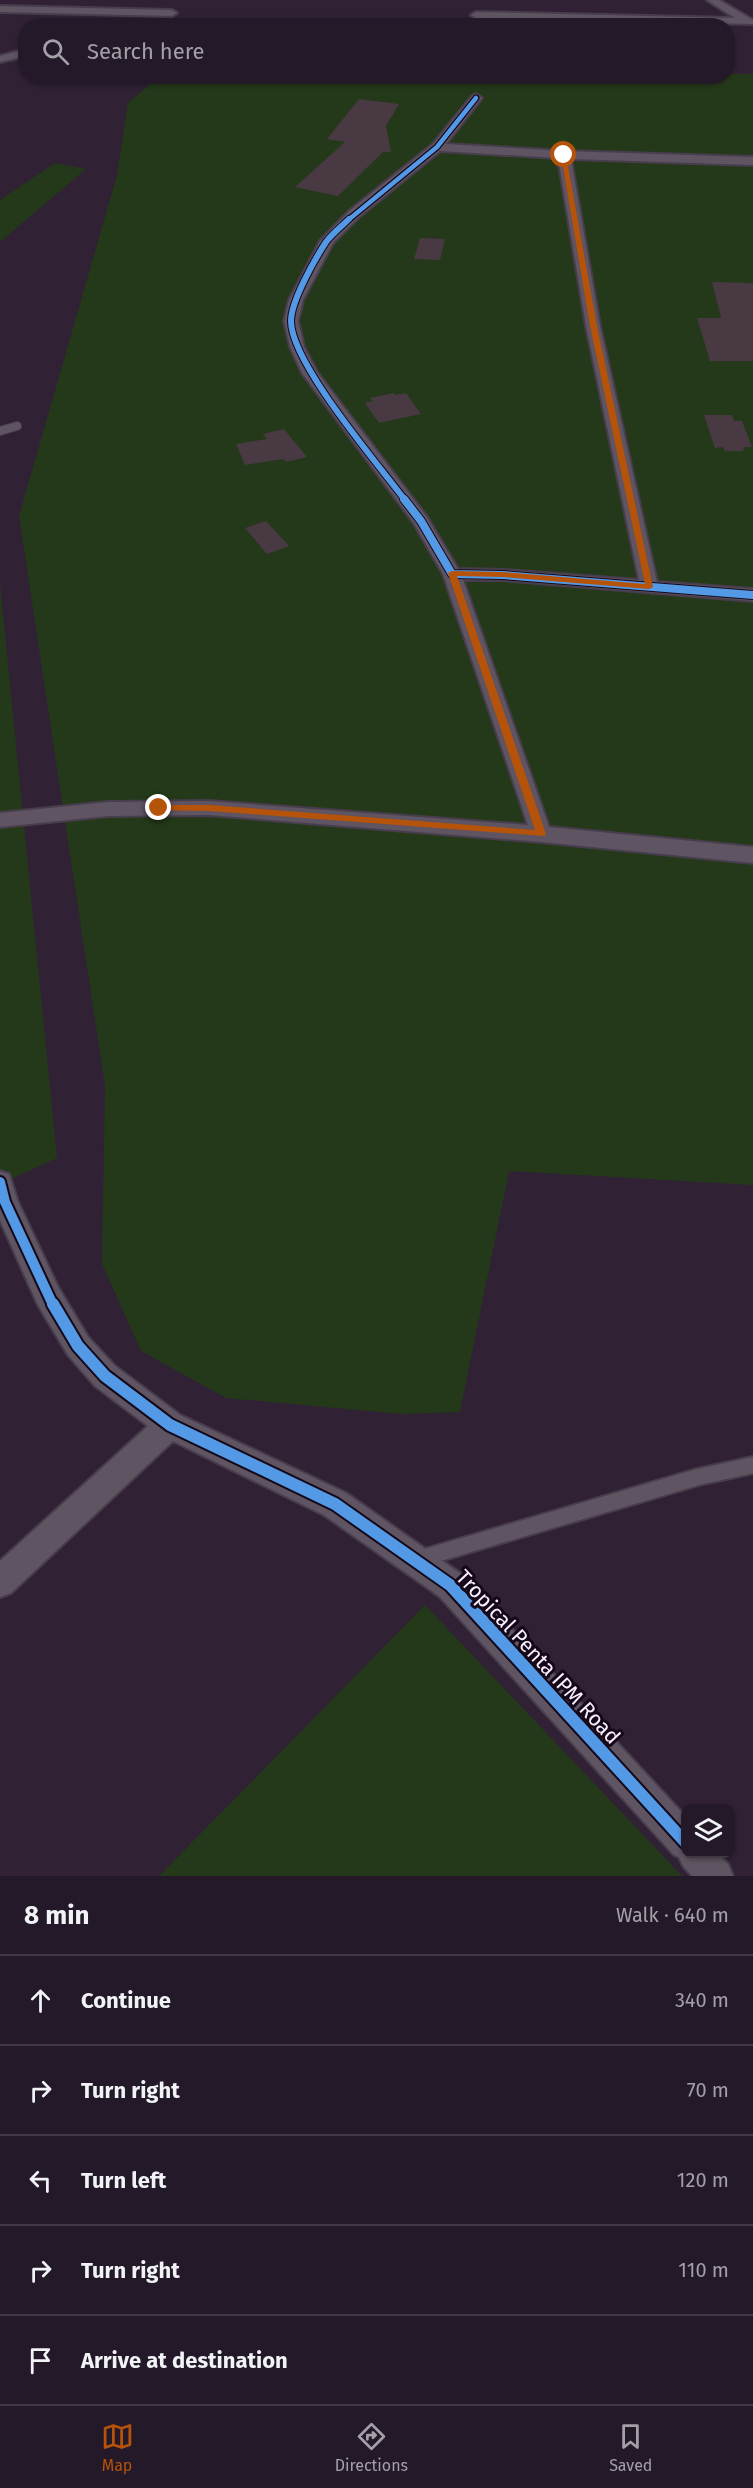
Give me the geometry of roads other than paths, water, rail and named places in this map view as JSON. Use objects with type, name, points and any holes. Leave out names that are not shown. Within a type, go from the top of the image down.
[{"type":"street","points":[[712,0],[751,24]]},
{"type":"street","points":[[0,9],[92,13],[172,13]]},
{"type":"street","points":[[88,18],[92,13]]},
{"type":"street","points":[[476,15],[568,18]]},
{"type":"street","points":[[735,23],[751,24]]},
{"type":"street","points":[[0,59],[18,54]]},
{"type":"street","points":[[476,98],[437,147],[354,214],[327,241],[296,300],[291,321],[297,347],[310,373],[421,521],[452,573],[541,834]]},
{"type":"street","points":[[437,147],[564,155],[753,161]]},
{"type":"street","points":[[564,155],[593,326],[649,587]]},
{"type":"street","points":[[452,573],[503,575],[753,596]]},
{"type":"street","points":[[0,820],[108,809],[210,808],[541,834],[753,855]]},
{"type":"street","name":"Tropical Penta IPM Road","points":[[0,1182],[5,1202],[48,1296],[78,1346],[105,1377],[171,1425],[335,1504],[450,1585],[681,1838]]},
{"type":"street","points":[[0,1582],[171,1425]]},
{"type":"street","points":[[699,1858],[716,1876]]},
{"type":"lane","points":[[0,431],[17,426]]},
{"type":"lane","points":[[415,1561],[698,1477],[753,1465]]}]
